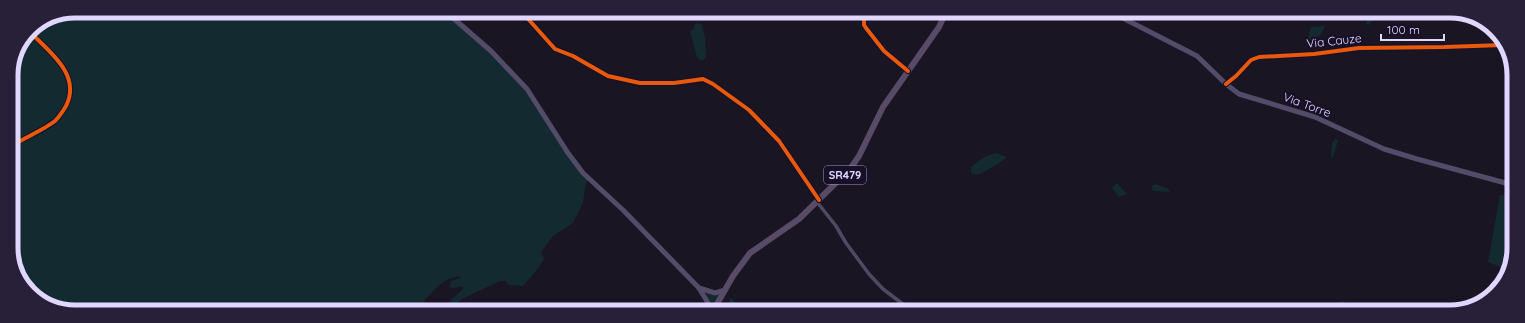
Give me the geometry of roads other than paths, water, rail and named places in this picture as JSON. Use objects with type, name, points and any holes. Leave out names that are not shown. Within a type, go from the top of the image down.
[{"type":"main road","points":[[452,18],[491,51],[527,89],[568,153],[583,173],[623,210],[699,288],[709,305]]},
{"type":"main road","name":"SR479","points":[[717,305],[742,263],[750,253],[799,219],[855,164],[883,107],[940,27],[944,18]]},
{"type":"main road","name":"Via Torre","points":[[1123,18],[1197,56],[1226,84],[1239,94],[1315,117],[1384,149],[1507,183]]},
{"type":"main road","points":[[699,288],[715,293],[725,290]]},
{"type":"street","points":[[528,18],[555,49],[573,56],[608,76],[640,83],[674,83],[703,79],[708,80],[750,110],[779,141],[846,243],[869,274],[883,289],[903,305]]},
{"type":"street","points":[[864,18],[864,25],[884,51],[908,70]]},
{"type":"street","points":[[18,143],[57,119],[69,99],[70,87],[68,75],[51,52],[34,36]]},
{"type":"street","name":"Via Cauze","points":[[1226,84],[1251,60],[1258,57],[1314,54],[1359,48],[1444,48],[1498,45]]}]
